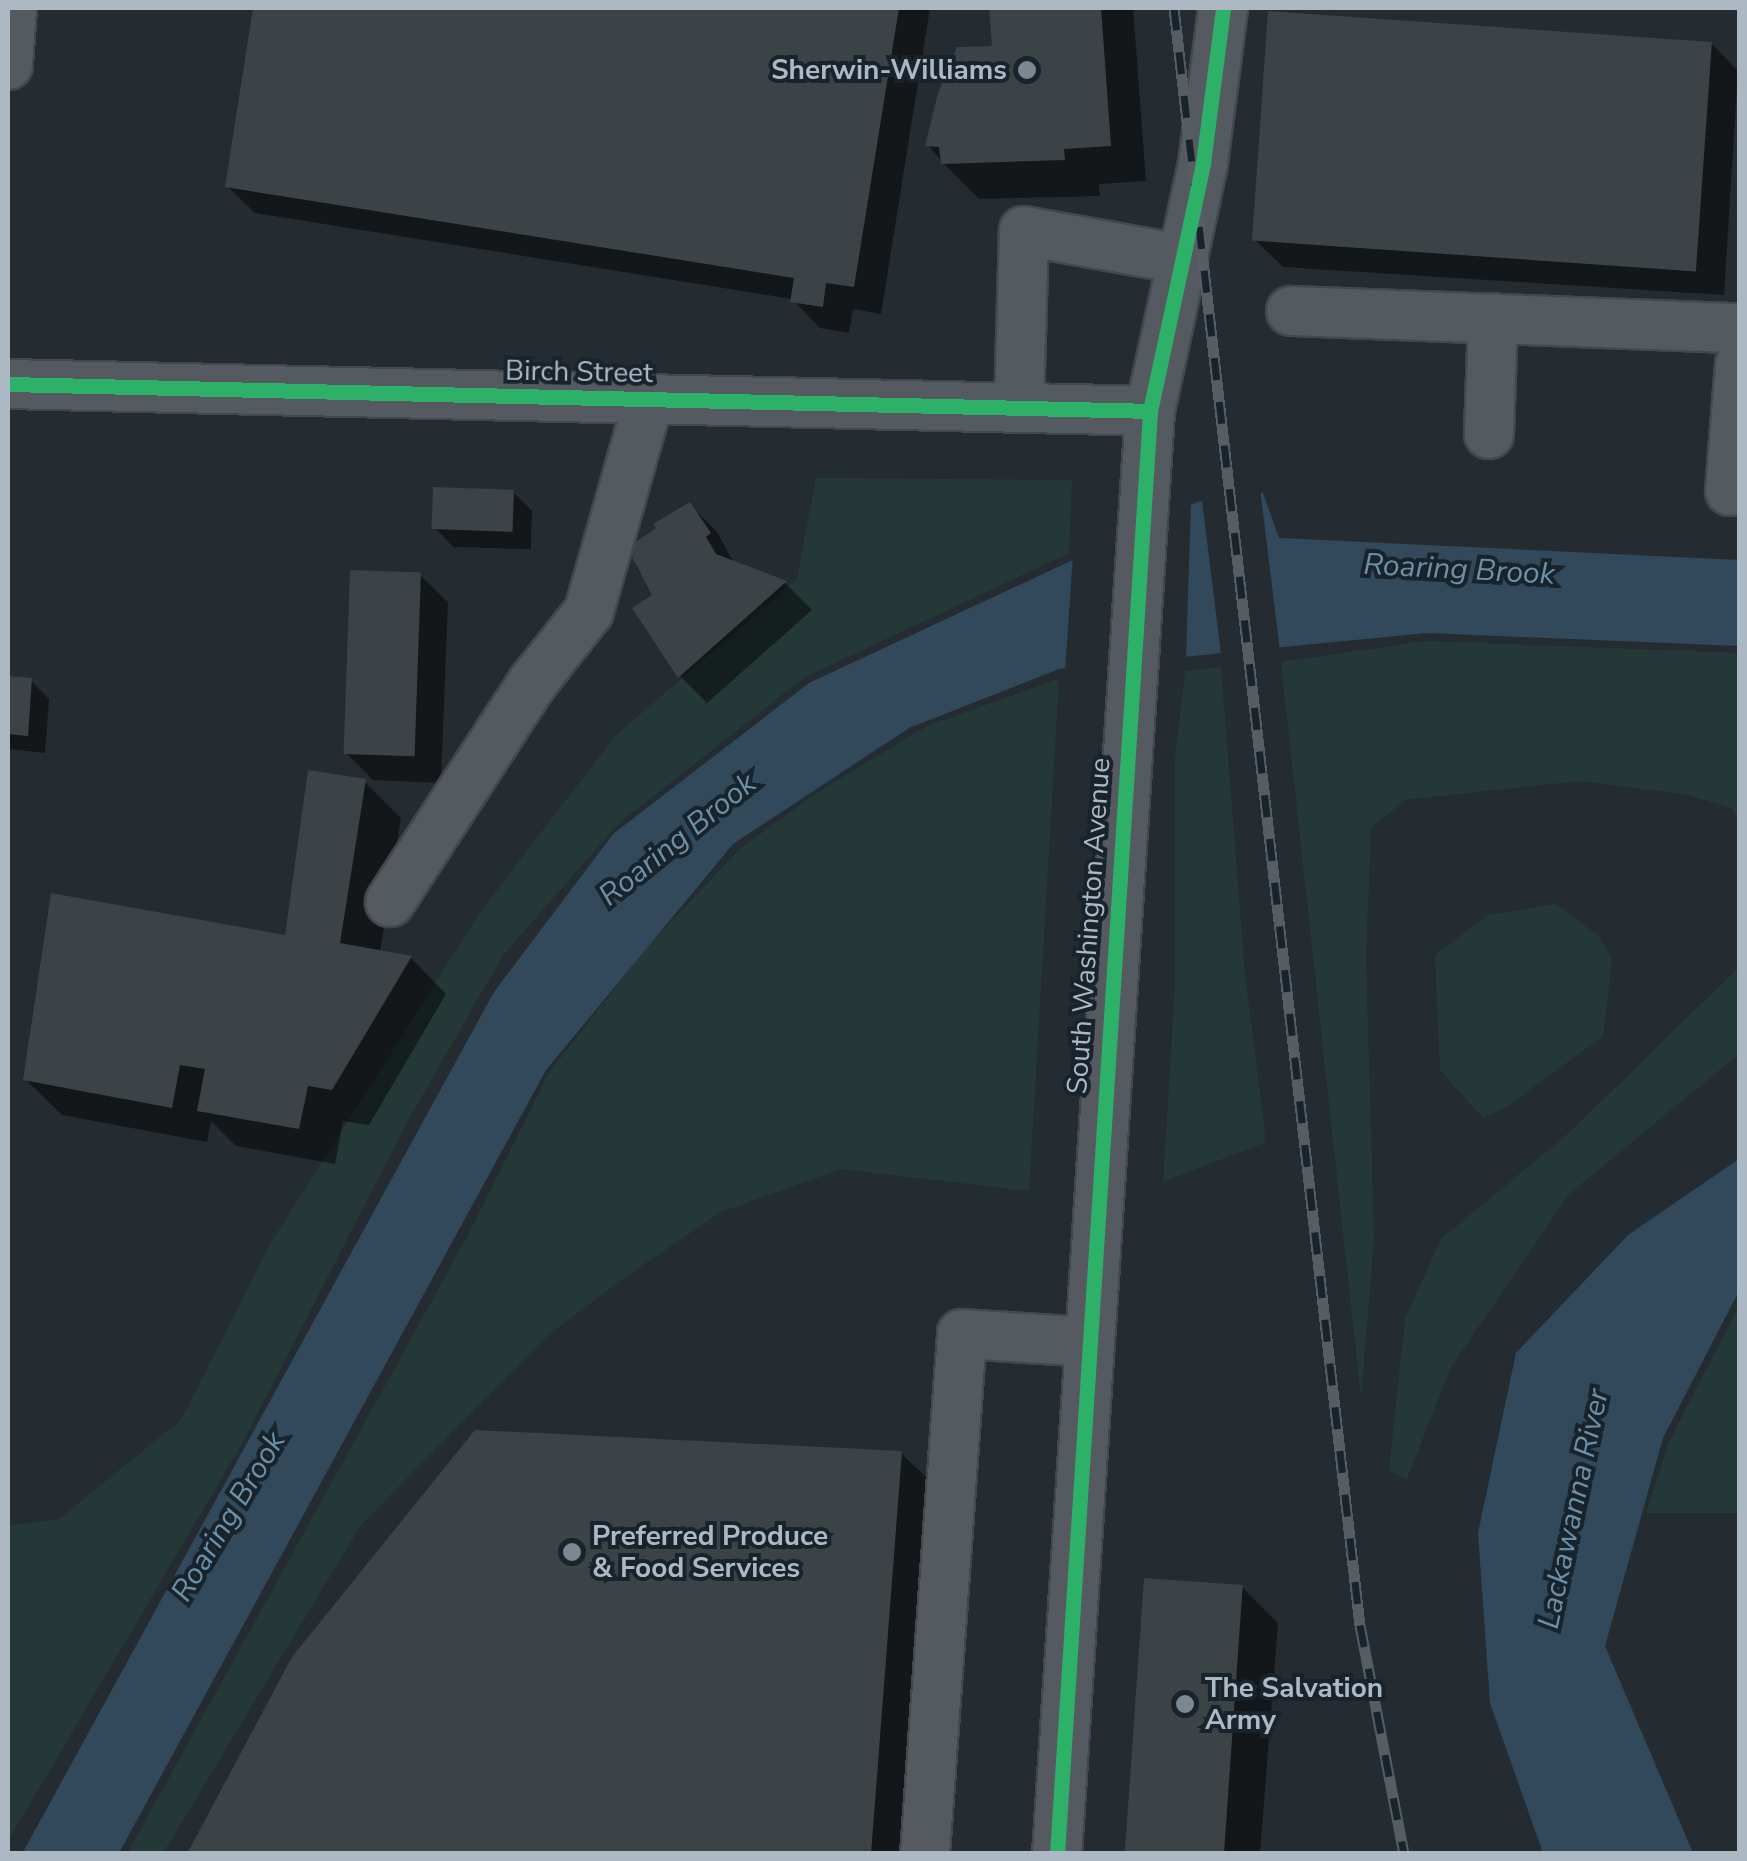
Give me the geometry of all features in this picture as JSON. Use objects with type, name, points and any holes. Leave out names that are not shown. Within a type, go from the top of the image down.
[{"type":"street","name":"South Washington Avenue","points":[[1057,1854],[1150,411],[1203,163],[1223,8]]},
{"type":"street","points":[[8,65],[10,15]]},
{"type":"street","points":[[1019,408],[1024,232],[1181,259]]},
{"type":"street","points":[[1291,311],[1740,328]]},
{"type":"street","points":[[1489,434],[1493,318]]},
{"type":"street","points":[[1730,491],[1740,364]]},
{"type":"street","name":"Birch Street","points":[[8,384],[1150,411]]},
{"type":"street","points":[[390,902],[533,682],[588,611],[648,399]]},
{"type":"street","points":[[925,1854],[962,1334],[1088,1342]]},
{"type":"green space","points":[[816,478],[1072,480],[1069,553],[805,677],[618,824],[503,955],[406,1124],[244,1440],[8,1841],[8,1526],[59,1519],[181,1420],[270,1244],[481,911],[616,735],[797,579]]},
{"type":"green space","points":[[1425,641],[1739,653],[1739,824],[1732,808],[1684,794],[1578,781],[1405,800],[1371,828],[1366,957],[1374,1238],[1361,1398],[1281,662]]},
{"type":"green space","points":[[1221,667],[1245,975],[1266,1142],[1163,1182],[1175,986],[1175,760],[1185,671]]},
{"type":"green space","points":[[1059,679],[1029,1191],[841,1169],[721,1212],[624,1278],[548,1335],[361,1525],[163,1853],[127,1854],[467,1237],[549,1073],[646,948],[741,848],[818,792],[927,726]]},
{"type":"green space","points":[[1556,904],[1599,936],[1612,960],[1603,1036],[1510,1105],[1483,1118],[1440,1070],[1435,955],[1488,915]]},
{"type":"green space","points":[[1739,967],[1739,1054],[1569,1194],[1451,1367],[1407,1479],[1389,1470],[1405,1319],[1441,1239],[1571,1131]]},
{"type":"green space","points":[[1739,1306],[1739,1513],[1646,1513],[1669,1442]]},
{"type":"water","name":"Roaring Brook","points":[[1263,493],[1279,538],[1739,560],[1739,646],[1427,633],[1059,669],[909,728],[733,844],[546,1070],[119,1853],[22,1854],[494,992],[613,834],[809,683],[1197,502]]},
{"type":"water","name":"Lackawanna River","points":[[1739,1159],[1739,1291],[1663,1438],[1605,1646],[1693,1853],[1543,1853],[1490,1703],[1478,1533],[1516,1353],[1628,1235]]},
{"type":"pier","points":[[1260,488],[1280,653],[1222,660],[1201,495]]},
{"type":"pier","points":[[1191,500],[1186,662],[1065,673],[1073,554]]},
{"type":"building","points":[[253,8],[899,8],[854,287],[826,283],[823,307],[790,302],[794,278],[225,187]]},
{"type":"building","name":"Sherwin-Williams","points":[[989,8],[1101,8],[1111,146],[1064,149],[1065,160],[941,164],[939,147],[925,146],[938,93],[957,47],[992,46]]},
{"type":"building","points":[[1268,11],[1712,42],[1696,271],[1252,240]]},
{"type":"building","points":[[433,487],[514,490],[512,532],[432,529]]},
{"type":"building","points":[[690,502],[711,533],[706,537],[716,554],[787,581],[678,678],[632,608],[652,595],[632,557],[633,544],[656,528],[653,524]]},
{"type":"building","points":[[350,570],[421,572],[415,756],[344,754]]},
{"type":"building","points":[[8,676],[32,678],[28,736],[8,734]]},
{"type":"building","points":[[308,770],[366,779],[340,943],[412,956],[332,1090],[308,1086],[299,1129],[197,1111],[205,1069],[180,1065],[172,1108],[23,1080],[51,893],[285,935]]},
{"type":"building","name":"Preferred Produce & Food Services","points":[[475,1430],[902,1451],[871,1854],[187,1854],[292,1657]]},
{"type":"building","name":"The Salvation Army","points":[[1144,1578],[1243,1585],[1224,1854],[1125,1854]]},
{"type":"railway","points":[[1174,8],[1360,1625],[1404,1854]]},
{"type":"cycle path","points":[[1057,1854],[1150,411],[1203,163],[1223,8]]},
{"type":"cycle path","points":[[8,384],[1150,411]]},
{"type":"place","name":"Sherwin-Williams","points":[[1027,70]]},
{"type":"place","name":"Preferred Produce & Food Services","points":[[572,1552]]},
{"type":"place","name":"The Salvation Army","points":[[1185,1704]]}]
